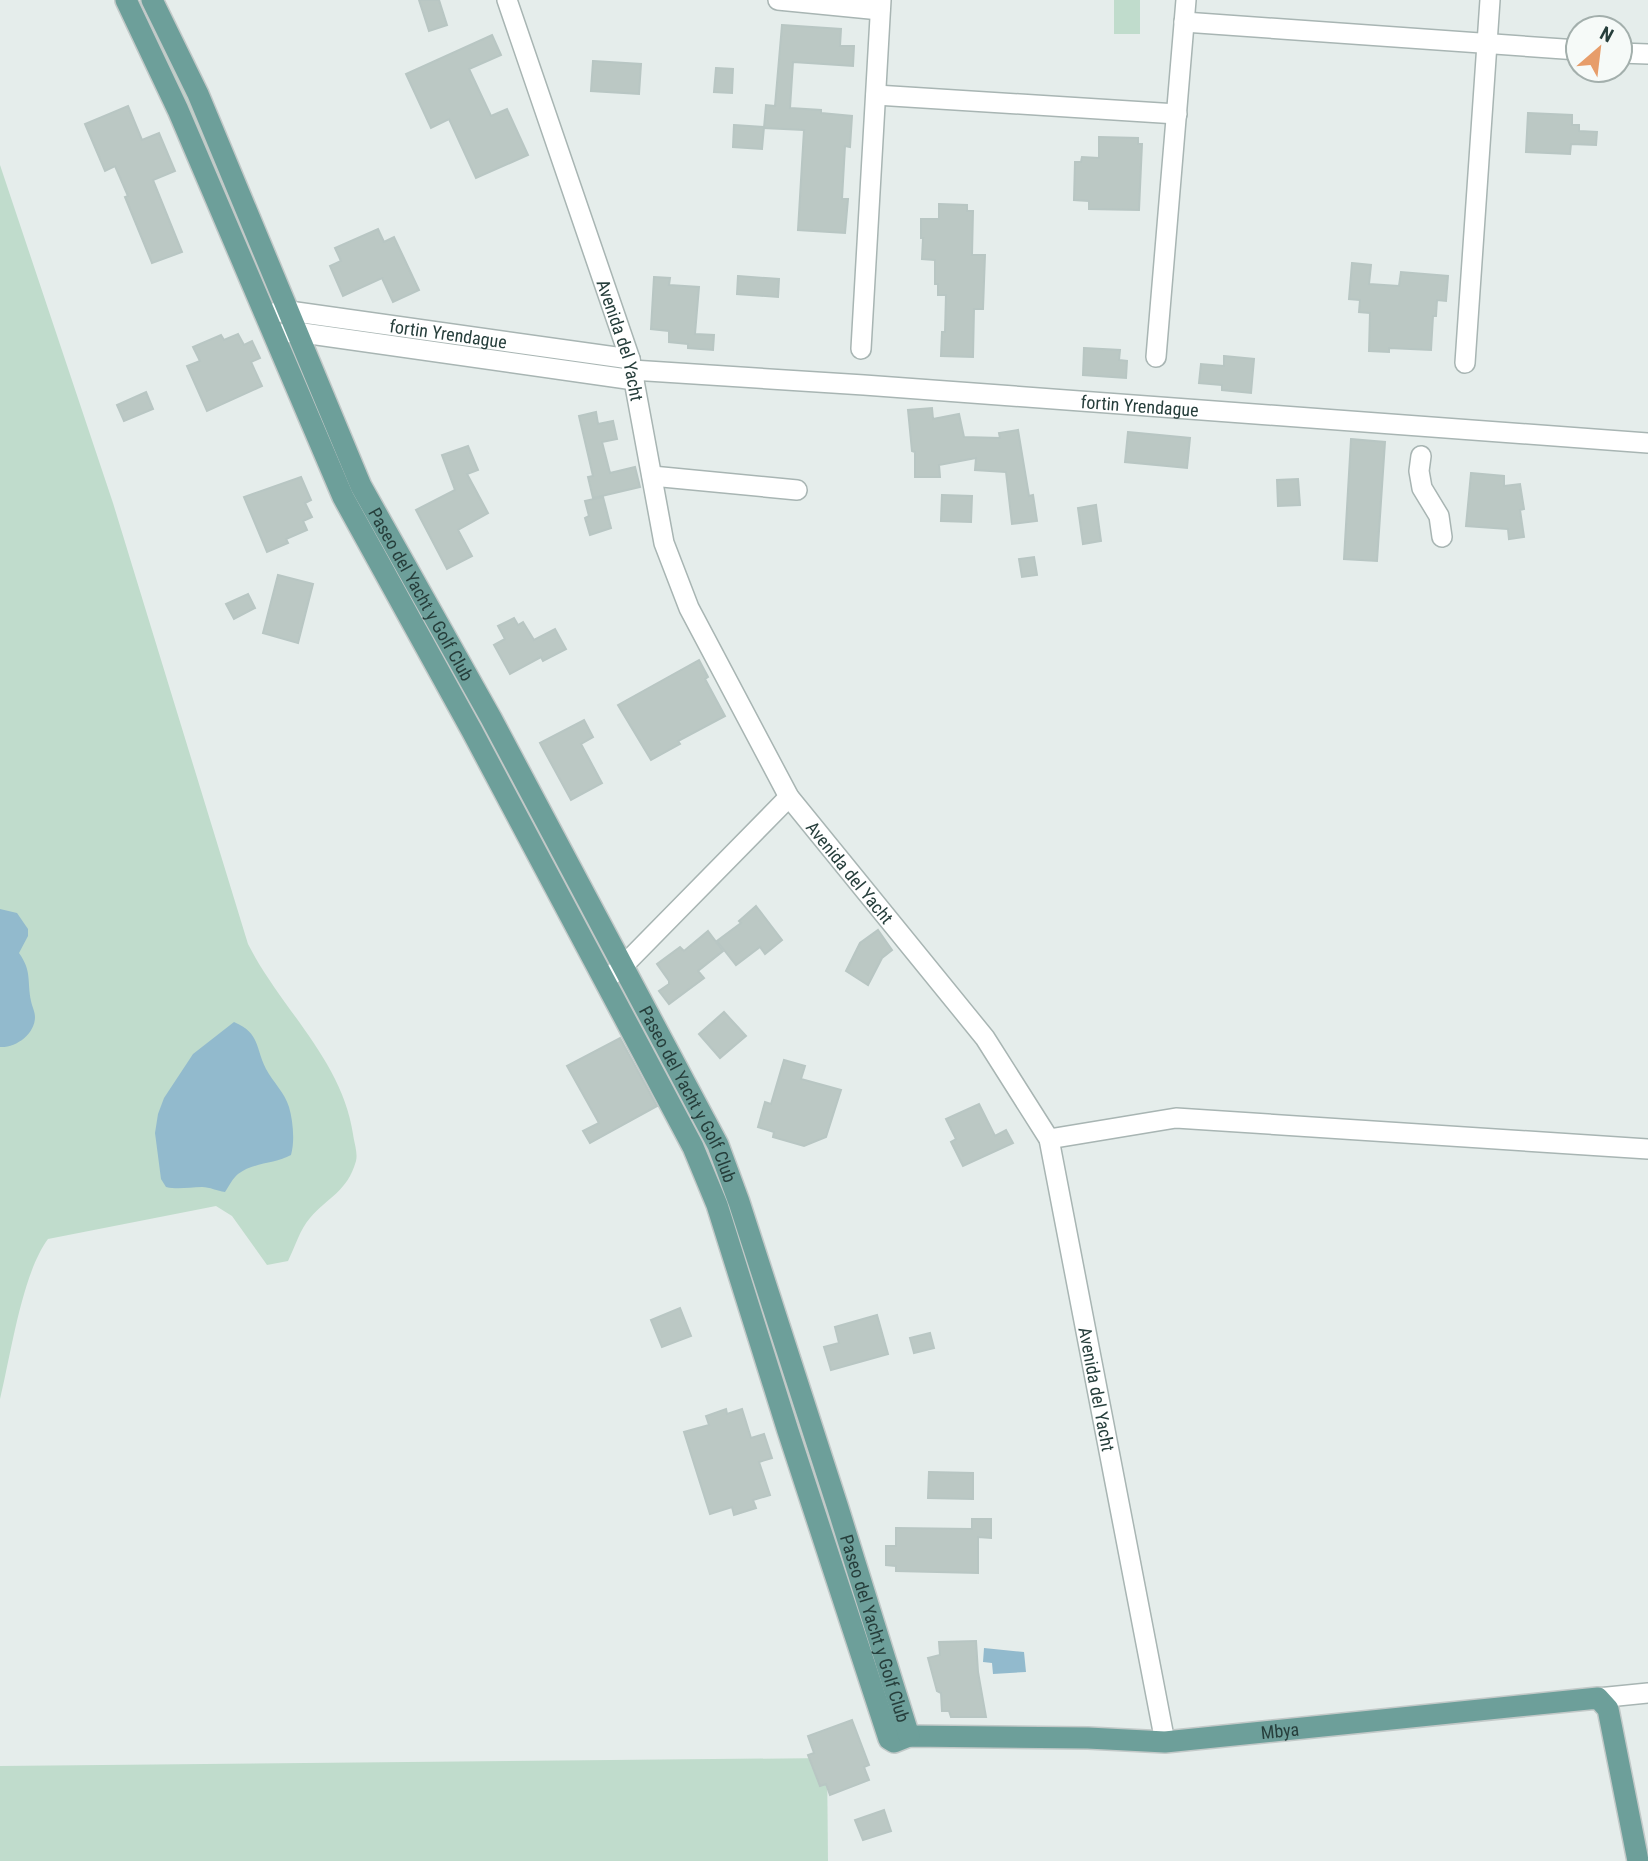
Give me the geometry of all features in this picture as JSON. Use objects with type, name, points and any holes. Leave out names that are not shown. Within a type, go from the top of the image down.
[{"type":"main road","name":"Paseo del Yacht y Golf Club","points":[[126,0],[178,110],[343,497],[614,973],[677,1066],[718,1145],[739,1202],[899,1737]]},
{"type":"main road","name":"Paseo del Yacht y Golf Club","points":[[152,0],[198,94],[361,486],[491,718],[614,973]]},
{"type":"main road","name":"Mbya","points":[[899,1737],[1088,1738],[1166,1742],[1598,1698]]},
{"type":"main road","points":[[1598,1698],[1608,1709],[1639,1861]]},
{"type":"street","name":"Avenida del Yacht","points":[[507,0],[632,370],[664,543],[689,608],[789,797],[985,1038],[1048,1139],[1166,1742]]},
{"type":"street","points":[[778,0],[881,5],[860,349]]},
{"type":"street","points":[[1156,357],[1186,0]]},
{"type":"street","points":[[1465,363],[1490,0]]},
{"type":"street","points":[[1184,22],[1564,49]]},
{"type":"street","points":[[876,95],[1177,114]]},
{"type":"street","name":"fortin Yrendague","points":[[270,324],[289,311],[632,370]]},
{"type":"street","name":"fortin Yrendague","points":[[270,324],[296,332],[632,370],[877,386],[1422,443],[1648,443]]},
{"type":"street","points":[[1422,443],[1419,471],[1422,488],[1439,516],[1442,537]]},
{"type":"street","points":[[652,476],[797,490]]},
{"type":"street","points":[[614,973],[789,797]]},
{"type":"street","points":[[1048,1139],[1176,1118],[1648,1149]]},
{"type":"street","name":"Mbya","points":[[1598,1698],[1648,1693]]},
{"type":"green space","points":[[140,0],[146,0],[191,101],[274,299],[272,300]]},
{"type":"green space","points":[[1114,0],[1140,0],[1140,34],[1114,34]]},
{"type":"green space","points":[[0,165],[113,503],[248,944],[337,1082],[347,1107],[357,1155],[348,1180],[306,1222],[288,1261],[267,1265],[232,1216],[216,1206],[48,1239],[31,1272],[24,1293],[0,1399]]},
{"type":"green space","points":[[297,360],[359,497],[598,939],[596,942],[355,500],[295,362]]},
{"type":"green space","points":[[632,1002],[708,1144],[719,1171],[894,1718],[891,1720],[724,1197],[629,1005]]},
{"type":"green space","points":[[827,1758],[828,1861],[0,1861],[0,1766]]},
{"type":"water","points":[[0,909],[17,913],[28,929],[28,936],[19,953],[27,971],[35,1017],[32,1029],[24,1039],[6,1047],[0,1047]]},
{"type":"water","points":[[234,1022],[253,1036],[266,1069],[287,1102],[293,1131],[291,1155],[244,1170],[234,1178],[225,1192],[205,1187],[166,1187],[161,1179],[155,1133],[164,1098],[193,1054]]},
{"type":"water","points":[[984,1648],[1024,1652],[1026,1672],[993,1674],[992,1663],[983,1662]]},
{"type":"building","points":[[419,0],[439,0],[447,25],[429,31]]},
{"type":"building","points":[[782,25],[841,29],[840,46],[854,46],[853,66],[793,62],[790,108],[852,116],[850,147],[845,146],[842,199],[848,199],[845,233],[798,230],[804,130],[764,128],[766,105],[775,106]]},
{"type":"building","points":[[492,35],[501,55],[469,69],[491,116],[507,109],[528,155],[476,178],[449,119],[431,128],[406,74]]},
{"type":"building","points":[[593,61],[641,64],[639,94],[591,91]]},
{"type":"building","points":[[716,68],[733,69],[732,93],[714,92]]},
{"type":"building","points":[[128,106],[142,140],[159,133],[175,171],[153,180],[182,252],[152,263],[115,166],[105,171],[85,124]]},
{"type":"building","points":[[1528,113],[1572,115],[1572,125],[1579,125],[1579,131],[1597,132],[1596,145],[1571,144],[1570,154],[1526,152]]},
{"type":"building","points":[[734,125],[764,127],[762,149],[733,147]]},
{"type":"building","points":[[1099,137],[1138,138],[1138,144],[1142,144],[1139,210],[1089,209],[1089,201],[1074,200],[1075,162],[1081,162],[1082,157],[1099,158]]},
{"type":"building","points":[[939,204],[967,205],[967,211],[973,211],[972,255],[985,255],[983,309],[974,309],[973,357],[941,356],[946,295],[938,295],[935,260],[922,259],[921,238],[921,219],[939,219]]},
{"type":"building","points":[[378,229],[384,242],[394,237],[419,290],[393,302],[382,278],[343,296],[330,266],[341,261],[335,248]]},
{"type":"building","points":[[1352,263],[1371,265],[1369,284],[1399,286],[1401,272],[1448,276],[1446,301],[1437,300],[1436,316],[1433,316],[1431,350],[1389,348],[1389,352],[1369,351],[1370,313],[1359,312],[1360,300],[1349,299]]},
{"type":"building","points":[[738,276],[779,279],[778,297],[737,294]]},
{"type":"building","points":[[654,277],[670,278],[669,285],[699,287],[695,334],[714,335],[713,350],[688,348],[688,344],[669,342],[669,331],[651,329]]},
{"type":"building","points":[[238,334],[244,345],[252,341],[260,358],[251,362],[262,386],[207,411],[187,366],[200,361],[193,347],[221,335],[224,340]]},
{"type":"building","points":[[1084,348],[1120,350],[1119,360],[1127,361],[1126,378],[1083,375]]},
{"type":"building","points":[[1224,356],[1254,359],[1251,393],[1222,390],[1222,385],[1199,383],[1201,364],[1224,366]]},
{"type":"building","points":[[146,392],[153,409],[124,421],[117,405]]},
{"type":"building","points":[[932,408],[933,419],[959,414],[964,437],[1000,438],[999,433],[1018,430],[1029,496],[1033,495],[1037,521],[1012,524],[1006,472],[975,470],[976,458],[939,465],[940,477],[915,477],[915,452],[912,451],[908,410]]},
{"type":"building","points":[[596,412],[598,424],[613,421],[617,439],[602,442],[610,473],[635,467],[640,487],[593,498],[588,477],[593,476],[579,416]]},
{"type":"building","points":[[1128,432],[1190,438],[1187,468],[1125,462]]},
{"type":"building","points":[[1351,439],[1385,442],[1377,561],[1344,559]]},
{"type":"building","points":[[468,446],[478,470],[467,474],[488,513],[458,530],[472,556],[447,569],[416,510],[455,490],[442,455]]},
{"type":"building","points":[[1471,473],[1504,476],[1504,486],[1520,484],[1524,509],[1520,510],[1524,537],[1509,539],[1508,529],[1466,526]]},
{"type":"building","points":[[301,477],[311,500],[305,503],[312,517],[303,521],[307,530],[286,539],[288,543],[267,552],[244,497]]},
{"type":"building","points":[[1298,479],[1300,505],[1278,506],[1277,480]]},
{"type":"building","points":[[942,495],[972,496],[971,522],[941,521]]},
{"type":"building","points":[[603,497],[611,528],[590,535],[585,518],[589,516],[585,501]]},
{"type":"building","points":[[1096,505],[1101,541],[1083,544],[1078,508]]},
{"type":"building","points":[[1034,557],[1037,575],[1022,577],[1019,559]]},
{"type":"building","points":[[278,575],[313,584],[298,643],[263,633]]},
{"type":"building","points":[[248,594],[255,608],[234,619],[226,604]]},
{"type":"building","points":[[514,618],[518,625],[523,622],[534,640],[555,629],[566,649],[543,661],[541,657],[510,674],[494,645],[505,639],[498,626]]},
{"type":"building","points":[[699,660],[708,677],[705,679],[725,716],[678,741],[680,744],[651,760],[618,705]]},
{"type":"building","points":[[584,720],[593,737],[581,744],[602,783],[571,800],[540,743]]},
{"type":"building","points":[[756,906],[782,940],[765,954],[760,947],[736,965],[717,941],[741,923],[739,921]]},
{"type":"building","points":[[878,930],[892,950],[882,958],[868,985],[846,971],[860,943]]},
{"type":"building","points":[[708,931],[723,951],[698,971],[704,978],[669,1004],[659,991],[669,984],[669,981],[657,964],[680,947],[684,951]]},
{"type":"building","points":[[724,1012],[746,1036],[720,1058],[699,1034]]},
{"type":"building","points":[[620,1038],[657,1106],[590,1143],[583,1131],[599,1123],[567,1066]]},
{"type":"building","points":[[784,1060],[805,1066],[801,1079],[841,1090],[826,1137],[804,1146],[773,1137],[774,1132],[758,1127],[765,1102],[771,1104]]},
{"type":"building","points":[[979,1104],[995,1136],[1006,1130],[1013,1143],[963,1166],[951,1142],[956,1139],[946,1119]]},
{"type":"building","points":[[680,1308],[691,1336],[662,1347],[651,1320]]},
{"type":"building","points":[[877,1315],[888,1354],[831,1370],[824,1347],[839,1343],[835,1327]]},
{"type":"building","points":[[930,1333],[934,1348],[914,1353],[910,1338]]},
{"type":"building","points":[[726,1409],[727,1414],[742,1409],[751,1438],[764,1434],[772,1458],[759,1462],[770,1495],[753,1500],[756,1508],[734,1515],[732,1507],[710,1514],[684,1432],[709,1425],[706,1416]]},
{"type":"building","points":[[929,1472],[973,1473],[973,1499],[928,1498]]},
{"type":"building","points":[[972,1519],[991,1519],[991,1538],[978,1537],[978,1573],[896,1571],[896,1566],[886,1565],[886,1546],[896,1546],[896,1528],[972,1529]]},
{"type":"building","points":[[976,1641],[986,1717],[951,1717],[949,1711],[942,1711],[941,1693],[937,1691],[928,1658],[940,1655],[939,1642]]},
{"type":"building","points":[[852,1720],[869,1765],[864,1767],[869,1780],[830,1795],[826,1784],[820,1786],[808,1755],[814,1753],[808,1736]]},
{"type":"building","points":[[884,1810],[891,1831],[863,1840],[855,1820]]}]
